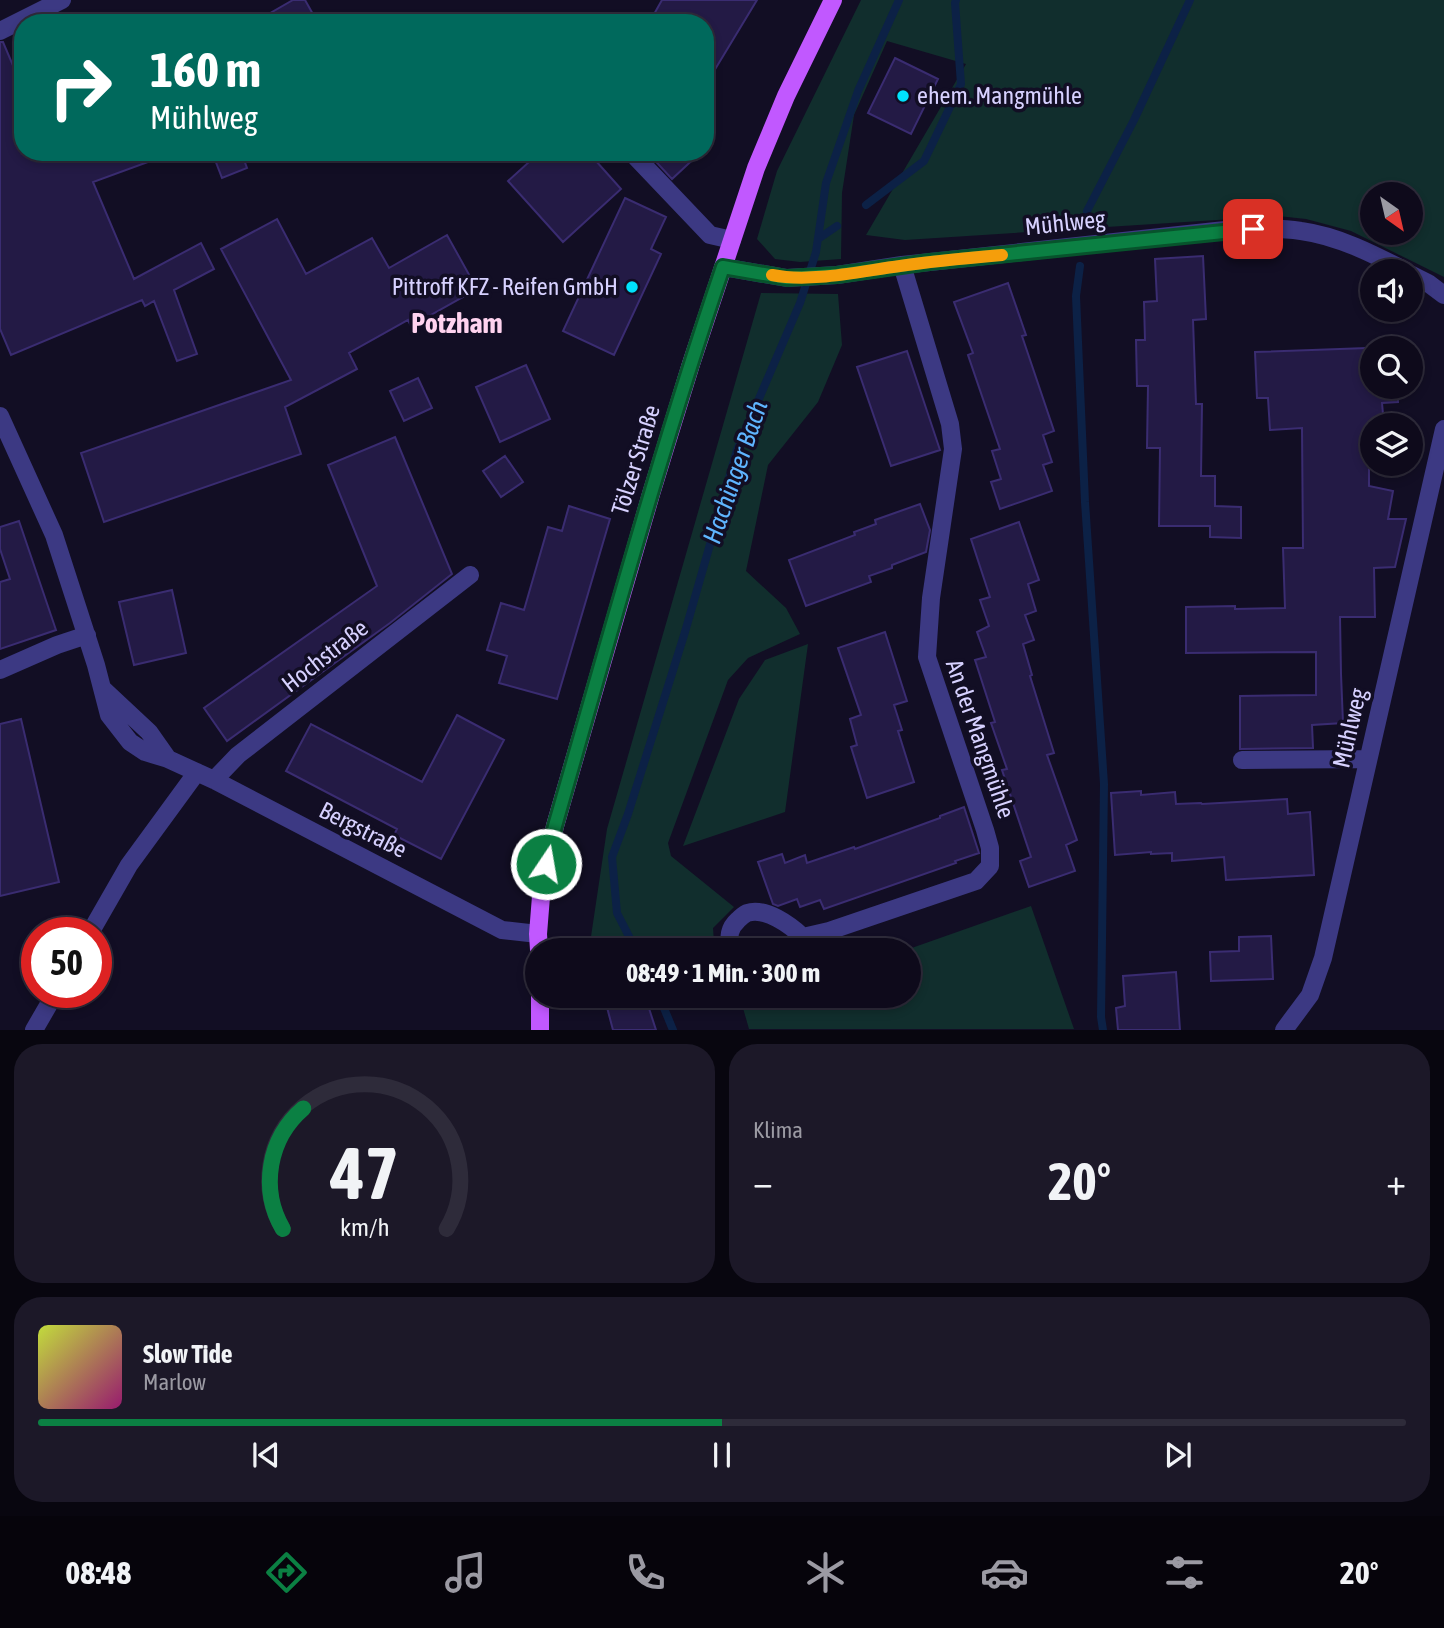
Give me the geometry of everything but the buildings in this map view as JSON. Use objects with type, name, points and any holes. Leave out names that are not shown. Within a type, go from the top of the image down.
[{"type":"main road","name":"Tölzer Straße","points":[[538,938],[542,884],[555,826],[691,365],[756,168],[786,96],[833,0]]},
{"type":"main road","points":[[540,1008],[540,1030]]},
{"type":"street","points":[[34,14],[62,0]]},
{"type":"street","points":[[640,161],[710,235],[732,240]]},
{"type":"street","name":"Mühlweg","points":[[723,267],[787,278],[837,275],[902,265],[1253,229],[1301,231],[1345,242],[1381,259]]},
{"type":"street","name":"An der Mangmühle","points":[[803,937],[829,931],[976,881],[990,866],[990,848],[985,830],[927,657],[931,598],[953,449],[950,424],[902,265]]},
{"type":"street","name":"Mühlweg","points":[[1423,281],[1444,295]]},
{"type":"street","name":"Bergstraße","points":[[0,416],[54,536],[87,635],[109,715],[130,742],[145,752],[168,759],[214,780],[502,930],[526,938]]},
{"type":"street","name":"Mühlweg","points":[[1284,1030],[1310,995],[1322,958],[1444,429]]},
{"type":"street","name":"Hochstraße","points":[[214,780],[238,755],[470,575]]},
{"type":"street","points":[[0,670],[87,635]]},
{"type":"street","points":[[1242,760],[1368,759]]},
{"type":"street","points":[[99,917],[128,865],[197,772]]},
{"type":"street","points":[[728,938],[733,924],[746,913],[759,912],[789,925],[803,937]]},
{"type":"street","points":[[34,1030],[47,1008]]},
{"type":"green space","points":[[861,0],[1444,0],[1444,277],[1423,267],[1423,259],[1408,259],[1379,245],[1423,245],[1423,182],[1360,182],[1360,235],[1306,219],[1278,216],[905,240],[866,235],[966,64],[887,41],[854,115],[842,193],[841,259],[800,262],[775,259],[757,239],[777,171]]},
{"type":"green space","points":[[761,293],[838,294],[842,345],[818,402],[768,465],[746,571],[786,608],[800,634],[748,658],[728,680],[668,843],[671,856],[734,907],[713,928],[714,938],[591,938],[607,829]]},
{"type":"green space","points":[[808,644],[785,812],[683,846],[739,699],[765,660]]},
{"type":"green space","points":[[1031,906],[1074,1029],[749,1029],[743,1008],[921,1008],[921,945]]},
{"type":"waterway","name":"Hachinger Bach","points":[[630,938],[617,913],[612,857],[685,632],[737,450],[800,303],[816,252],[826,183],[858,91],[899,0]]},
{"type":"waterway","points":[[866,205],[924,161],[961,84],[956,0]]},
{"type":"waterway","points":[[1087,211],[1134,120],[1190,0]]},
{"type":"waterway","points":[[818,239],[837,226]]},
{"type":"waterway","points":[[1080,266],[1076,296],[1085,502],[1104,784],[1103,1030]]},
{"type":"waterway","name":"Hachinger Bach","points":[[664,1008],[673,1030]]},
{"type":"slow traffic","points":[[772,275],[787,278],[837,275],[902,265],[1002,255]]},
{"type":"place","name":"ehem. Mangmühle","points":[[903,96]]},
{"type":"place","name":"Pittroff KFZ - Reifen GmbH","points":[[632,287]]},
{"type":"district","name":"Potzham","points":[[457,323]]},
{"type":"route","points":[[546,864],[651,494],[723,267],[787,278],[837,275],[929,262],[1253,229]]}]
